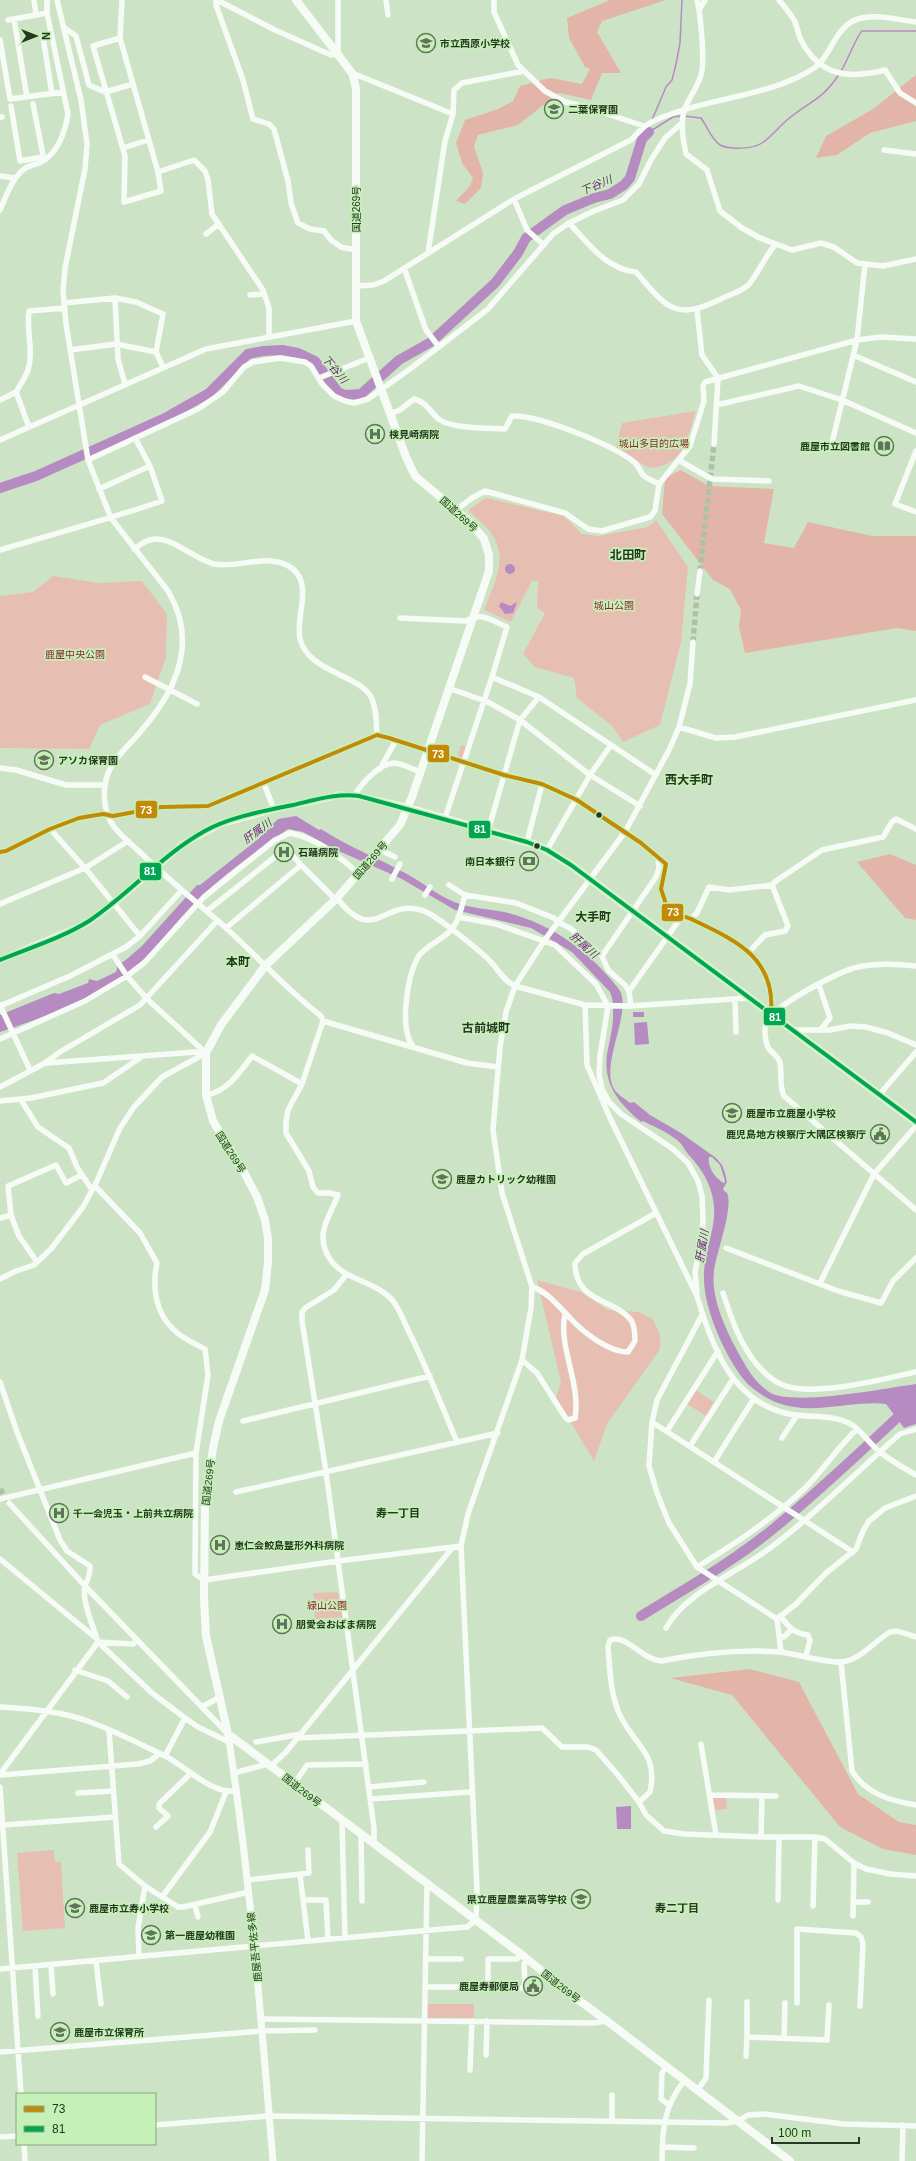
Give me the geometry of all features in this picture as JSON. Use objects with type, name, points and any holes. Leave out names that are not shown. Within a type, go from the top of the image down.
[{"type":"highway","name":"国道269号","points":[[296,0],[352,73],[356,92],[356,321],[380,388],[415,476],[456,510],[480,534],[487,546],[489,555],[489,571],[408,808],[400,825],[336,898],[265,966],[221,1026],[206,1053],[206,1095],[213,1121],[257,1197],[267,1233],[268,1262],[265,1290],[231,1384],[213,1448],[205,1501],[204,1580],[206,1636],[218,1698],[229,1738],[270,1765],[342,1821],[476,1920],[569,1993],[790,2161]]},
{"type":"highway","points":[[408,808],[527,842],[547,850],[589,879],[916,1122]]},
{"type":"main road","points":[[0,960],[77,928],[114,903],[183,844],[220,824],[274,809],[340,794],[355,795],[408,808]]},
{"type":"main road","name":"鹿屋吾平佐多線","points":[[229,1738],[249,1892],[262,2019],[273,2161]]},
{"type":"street","points":[[34,0],[36,15]]},
{"type":"street","points":[[0,210],[15,178],[24,169],[55,150],[64,132],[68,114],[47,13],[47,0]]},
{"type":"street","points":[[58,0],[81,100],[87,144],[86,169],[65,268],[65,305],[70,350],[88,460],[111,518],[134,549],[153,570],[175,603],[182,624],[182,650],[170,691],[142,731],[116,759],[109,771],[105,785],[104,798],[108,816],[114,826],[155,868],[226,928],[298,998],[322,1016],[323,1021],[302,1084],[288,1110],[286,1134],[309,1171],[313,1187],[318,1193],[338,1195],[323,1229],[322,1237],[327,1255],[346,1275],[373,1286],[392,1301],[430,1376],[457,1442]]},
{"type":"street","points":[[120,38],[93,46],[105,92],[125,156],[124,202],[161,191],[158,172],[120,38],[122,0]]},
{"type":"street","points":[[338,0],[338,54],[326,54],[216,0],[216,5],[243,80],[254,119],[269,124],[274,129],[288,181],[291,203],[298,224],[306,228],[324,231],[331,240],[341,247],[356,250]]},
{"type":"street","points":[[386,0],[388,15]]},
{"type":"street","points":[[494,0],[494,12],[507,44],[518,65],[544,91],[565,102],[586,107],[644,126]]},
{"type":"street","points":[[697,0],[699,10],[702,72],[685,109],[682,123],[686,154],[707,170],[720,211],[742,228],[775,245],[792,250],[821,243],[834,247],[857,262],[883,266],[916,259]]},
{"type":"street","points":[[699,10],[705,0]]},
{"type":"street","points":[[779,0],[793,18],[801,39],[810,56],[819,64],[847,76],[885,70],[900,93],[916,103]]},
{"type":"street","points":[[27,97],[11,19],[47,13]]},
{"type":"street","points":[[357,286],[372,285],[384,281],[514,199],[631,140],[644,126],[685,109],[751,93],[795,79],[819,64],[839,35],[853,21],[862,18],[877,18],[916,22]]},
{"type":"street","points":[[63,27],[76,36],[89,85],[105,92],[133,84]]},
{"type":"street","points":[[52,36],[43,37],[52,94]]},
{"type":"street","points":[[0,40],[10,99],[63,92]]},
{"type":"street","points":[[428,253],[445,142],[453,114],[454,90],[462,83],[524,71]]},
{"type":"street","points":[[352,73],[453,114]]},
{"type":"street","points":[[33,104],[43,158]]},
{"type":"street","points":[[11,106],[20,160],[43,158]]},
{"type":"street","points":[[88,460],[198,409],[222,392],[244,367],[253,362],[280,358],[298,360],[311,366],[334,396],[349,402],[363,401],[439,347],[488,309],[553,234],[569,223],[594,211],[624,200],[639,184],[651,160],[665,138],[682,123]]},
{"type":"street","points":[[123,148],[148,140]]},
{"type":"street","points":[[884,150],[916,154]]},
{"type":"street","points":[[158,172],[194,160],[205,171],[208,180],[212,214],[264,294],[269,308],[269,336]]},
{"type":"street","points":[[0,176],[15,178]]},
{"type":"street","points":[[514,199],[527,230],[544,245]]},
{"type":"street","points":[[569,223],[605,261],[624,271],[636,272],[663,303],[675,310],[697,310],[749,284],[766,255],[775,245]]},
{"type":"street","points":[[206,234],[219,224]]},
{"type":"street","points":[[818,449],[831,447],[857,340],[865,264]]},
{"type":"street","points":[[404,268],[426,330],[439,347]]},
{"type":"street","points":[[250,295],[264,294]]},
{"type":"street","points":[[115,298],[116,344],[118,359],[125,384]]},
{"type":"street","points":[[0,400],[16,392],[28,370],[30,350],[27,320],[29,311],[115,298],[136,302],[163,314],[156,352],[163,367]]},
{"type":"street","points":[[697,310],[702,355],[718,378],[714,444]]},
{"type":"street","points":[[0,440],[206,349],[269,336],[356,321]]},
{"type":"street","points":[[456,510],[472,498],[485,492],[565,513],[588,529],[602,531],[650,517],[655,510],[659,484],[667,472],[680,461],[690,446],[700,419],[704,401],[703,386],[705,382],[857,340],[881,337],[916,339]]},
{"type":"street","points":[[70,350],[116,344],[156,352]]},
{"type":"street","points":[[853,355],[916,382]]},
{"type":"street","points":[[320,377],[369,358]]},
{"type":"street","points":[[716,404],[799,386],[842,400],[916,433]]},
{"type":"street","points":[[16,392],[29,427]]},
{"type":"street","points":[[390,414],[400,410],[414,399],[422,400],[440,420],[448,423],[477,428],[505,429],[512,416],[521,416],[552,425],[602,444],[635,462],[644,476],[659,484]]},
{"type":"street","points":[[0,550],[73,527],[111,518],[162,501],[150,466],[135,438]]},
{"type":"street","points":[[916,451],[895,504],[916,512]]},
{"type":"street","points":[[680,461],[712,479],[726,481],[769,481]]},
{"type":"street","points":[[99,489],[150,466]]},
{"type":"street","points":[[134,549],[150,539],[162,539],[202,560],[214,564],[229,565],[268,560],[278,562],[292,568],[302,582],[300,638],[304,649],[328,669],[368,693],[374,708],[377,735]]},
{"type":"street","points":[[697,594],[700,571]]},
{"type":"street","points":[[400,618],[466,622],[473,616],[480,616],[508,627],[445,818]]},
{"type":"street","points":[[0,1970],[244,1949],[254,1946],[467,1927],[476,1920],[461,1546],[466,1519],[498,1433],[522,1360],[532,1287],[502,1193],[493,1130],[498,1067],[506,1012],[515,986],[544,941],[625,832],[670,748],[679,727],[690,684],[693,642]]},
{"type":"street","points":[[145,676],[197,704]]},
{"type":"street","points":[[492,677],[539,697],[656,775]]},
{"type":"street","points":[[448,688],[484,700],[520,720],[590,775],[640,806]]},
{"type":"street","points":[[488,831],[520,720],[539,697]]},
{"type":"street","points":[[679,727],[716,738],[735,737],[916,700]]},
{"type":"street","points":[[0,852],[6,851],[50,829],[79,818],[103,814],[108,816],[161,807],[208,806],[264,784],[377,735],[504,774],[542,784],[576,800],[625,832],[666,864],[662,889],[663,897],[668,910],[691,919],[750,951],[759,963],[770,990],[772,1002],[771,1014],[766,1024],[766,1037],[768,1048],[780,1061],[782,1091],[784,1096],[916,1210]]},
{"type":"street","points":[[380,769],[396,740]]},
{"type":"street","points":[[547,850],[590,775],[611,745]]},
{"type":"street","points":[[355,795],[360,786],[380,769],[394,763],[420,772]]},
{"type":"street","points":[[0,768],[16,770],[66,785],[105,785]]},
{"type":"street","points":[[264,784],[274,809]]},
{"type":"street","points":[[527,842],[542,784]]},
{"type":"street","points":[[691,919],[697,913],[709,887],[730,890],[772,885],[822,850],[883,837],[892,822],[896,819],[916,828]]},
{"type":"street","points":[[50,829],[85,868],[140,936]]},
{"type":"street","points":[[0,1039],[12,1032],[85,1001],[145,962],[197,903],[275,840],[290,833],[312,840],[360,872]]},
{"type":"street","points":[[0,904],[85,868],[128,841]]},
{"type":"street","points":[[206,911],[286,848],[336,898],[361,920],[377,920],[402,908],[413,908],[433,914],[488,959],[505,981],[515,986],[585,1006],[631,1006],[748,998]]},
{"type":"street","points":[[379,850],[395,857]]},
{"type":"street","points":[[602,956],[656,877],[659,868],[658,858]]},
{"type":"street","points":[[392,879],[400,864]]},
{"type":"street","points":[[226,928],[302,865]]},
{"type":"street","points":[[449,885],[464,896],[516,903],[538,910],[570,928],[602,956],[608,970],[626,985],[629,991],[631,1006]]},
{"type":"street","points":[[750,951],[765,934],[785,931],[788,926],[772,885]]},
{"type":"street","points":[[425,895],[430,887]]},
{"type":"street","points":[[30,1070],[0,1007],[70,976],[94,962],[113,955],[140,936],[182,890]]},
{"type":"street","points":[[414,1047],[406,1034],[406,1000],[412,974],[422,952],[451,930],[458,916],[464,896]]},
{"type":"street","points":[[458,916],[496,924],[556,945],[596,984],[608,1006],[600,1056],[599,1074],[602,1089],[609,1102],[622,1114],[673,1149],[688,1164],[698,1181],[702,1196],[702,1236],[695,1272],[697,1296],[702,1316],[733,1379],[753,1400],[771,1409],[797,1415],[835,1418],[851,1424],[879,1452],[916,1475]]},
{"type":"street","points":[[629,991],[664,944],[666,937],[682,916]]},
{"type":"street","points":[[0,1087],[45,1063],[60,1052],[140,1005],[217,921]]},
{"type":"street","points":[[113,955],[126,975],[146,998],[206,1053]]},
{"type":"street","points":[[771,1014],[781,1006],[857,967],[874,964],[916,966]]},
{"type":"street","points":[[820,985],[830,1018],[821,1030]]},
{"type":"street","points":[[735,999],[736,1032]]},
{"type":"street","points":[[585,1006],[587,1066],[697,1296]]},
{"type":"street","points":[[323,1021],[467,1063],[498,1067]]},
{"type":"street","points":[[792,1030],[821,1030],[850,1026],[866,1026],[916,1045]]},
{"type":"street","points":[[45,1063],[140,1058],[196,1052],[206,1053]]},
{"type":"street","points":[[879,1095],[916,1052]]},
{"type":"street","points":[[0,1279],[37,1262],[61,1238],[94,1188],[120,1128],[134,1107],[162,1077],[206,1053]]},
{"type":"street","points":[[206,1095],[217,1093],[237,1076],[252,1056],[302,1084]]},
{"type":"street","points":[[0,1101],[21,1100],[103,1082],[140,1058]]},
{"type":"street","points":[[21,1100],[38,1127],[68,1148],[82,1175],[140,1233],[157,1263],[154,1275],[155,1290],[157,1303],[164,1319],[174,1331],[204,1350],[208,1375],[196,1453],[195,1574],[204,1580],[338,1560],[461,1546]]},
{"type":"street","points":[[820,1283],[874,1174],[916,1126]]},
{"type":"street","points":[[37,1262],[19,1236],[11,1215],[8,1186],[56,1165],[66,1184],[82,1175]]},
{"type":"street","points":[[532,1287],[539,1289],[582,1330],[606,1345],[622,1352],[628,1352],[635,1342],[632,1321],[624,1314],[588,1293],[574,1273],[574,1263],[583,1254],[610,1237],[656,1213]]},
{"type":"street","points":[[0,1218],[11,1215]]},
{"type":"street","points":[[726,1248],[838,1291],[881,1304],[893,1281],[916,1258]]},
{"type":"street","points":[[346,1275],[334,1290],[302,1312],[326,1472],[352,1671],[362,1734],[374,1828],[374,1844]]},
{"type":"street","points":[[723,1293],[729,1312],[745,1348],[755,1362],[775,1382],[801,1390],[820,1390],[916,1372]]},
{"type":"street","points":[[522,1360],[536,1373],[565,1417],[568,1420],[574,1418],[577,1404],[570,1361],[563,1334],[565,1314]]},
{"type":"street","points":[[702,1316],[661,1391],[652,1422],[649,1466],[657,1493],[669,1523],[697,1567],[778,1618],[791,1630],[798,1634],[808,1635],[810,1640],[806,1656]]},
{"type":"street","points":[[667,1431],[718,1351]]},
{"type":"street","points":[[243,1421],[430,1376]]},
{"type":"street","points":[[690,1446],[733,1379]]},
{"type":"street","points":[[0,1382],[17,1432],[41,1489],[60,1540],[67,1551],[90,1566],[90,1577],[85,1586],[85,1598],[97,1640]]},
{"type":"street","points":[[714,1462],[753,1400]]},
{"type":"street","points":[[782,1438],[797,1415]]},
{"type":"street","points":[[652,1422],[853,1552]]},
{"type":"street","points":[[666,1628],[672,1616],[687,1601],[766,1550],[803,1521],[900,1434],[916,1429]]},
{"type":"street","points":[[697,1567],[767,1522],[806,1487],[838,1448],[858,1430]]},
{"type":"street","points":[[236,1492],[498,1433]]},
{"type":"street","points":[[0,1499],[196,1453]]},
{"type":"street","points":[[778,1618],[796,1604],[826,1573],[853,1552],[860,1542],[863,1531],[869,1521],[884,1508],[916,1496]]},
{"type":"street","points":[[10,1503],[85,1586],[202,1707],[229,1738]]},
{"type":"street","points":[[234,1773],[270,1765],[286,1752],[453,1547]]},
{"type":"street","points":[[0,1559],[97,1640],[152,1693],[198,1727],[229,1738]]},
{"type":"street","points":[[778,1618],[780,1652]]},
{"type":"street","points":[[780,1636],[784,1637],[791,1630]]},
{"type":"street","points":[[639,1802],[650,1792],[650,1760],[628,1730],[611,1691],[608,1647],[610,1640],[622,1640],[652,1660],[661,1661],[718,1652],[780,1652],[841,1662],[855,1657],[890,1632],[916,1636]]},
{"type":"street","points":[[97,1640],[133,1644],[137,1640]]},
{"type":"street","points":[[0,1774],[97,1640]]},
{"type":"street","points":[[841,1662],[852,1771],[858,1781],[884,1797],[892,1801],[916,1805]]},
{"type":"street","points":[[76,1670],[108,1681],[128,1697]]},
{"type":"street","points":[[202,1707],[218,1698]]},
{"type":"street","points":[[0,1707],[47,1711],[89,1721],[165,1756],[191,1773],[226,1792],[237,1791]]},
{"type":"street","points":[[165,1756],[185,1718]]},
{"type":"street","points":[[256,1742],[299,1736],[542,1728],[562,1747],[588,1747],[596,1750],[604,1757],[639,1802],[646,1815],[664,1830],[675,1833],[716,1835],[815,1837],[825,1839],[854,1863],[866,1869],[890,1874],[916,1876]]},
{"type":"street","points":[[109,1730],[119,1864],[145,1886],[178,1907],[195,1905],[249,1892]]},
{"type":"street","points":[[701,1744],[716,1835]]},
{"type":"street","points":[[0,1774],[111,1767],[145,1763],[159,1754]]},
{"type":"street","points":[[294,1784],[307,1766],[366,1764]]},
{"type":"street","points":[[156,1827],[168,1816],[159,1808],[159,1804],[191,1773]]},
{"type":"street","points":[[369,1787],[424,1782]]},
{"type":"street","points":[[0,1787],[3,1825],[3,1872],[13,1968],[21,2093]]},
{"type":"street","points":[[78,1793],[113,1791]]},
{"type":"street","points":[[162,1897],[210,1832],[226,1792]]},
{"type":"street","points":[[370,1799],[471,1792]]},
{"type":"street","points":[[710,1795],[776,1796]]},
{"type":"street","points":[[761,1837],[762,1796]]},
{"type":"street","points":[[3,1825],[115,1817]]},
{"type":"street","points":[[342,1821],[345,1938]]},
{"type":"street","points":[[360,1834],[362,1901]]},
{"type":"street","points":[[778,1900],[779,1837]]},
{"type":"street","points":[[813,1906],[815,1837]]},
{"type":"street","points":[[247,1880],[309,1873],[308,1850]]},
{"type":"street","points":[[853,1916],[854,1863]]},
{"type":"street","points":[[300,1874],[308,1941]]},
{"type":"street","points":[[422,2161],[427,1884]]},
{"type":"street","points":[[139,1957],[138,1928],[145,1886]]},
{"type":"street","points":[[303,1900],[326,1900],[328,1939]]},
{"type":"street","points":[[853,1902],[868,1902]]},
{"type":"street","points":[[195,1905],[198,1917]]},
{"type":"street","points":[[796,2004],[797,1929],[856,1933],[860,1935],[863,1944],[860,2006]]},
{"type":"street","points":[[521,1954],[517,1959],[488,1959],[488,1988],[524,1988],[524,1964],[528,1960]]},
{"type":"street","points":[[426,1959],[461,1959]]},
{"type":"street","points":[[96,1961],[101,2004]]},
{"type":"street","points":[[51,1965],[53,1994]]},
{"type":"street","points":[[35,1966],[38,2016]]},
{"type":"street","points":[[425,1988],[467,1987]]},
{"type":"street","points":[[697,2091],[706,2078],[709,2000]]},
{"type":"street","points":[[746,2056],[747,2002]]},
{"type":"street","points":[[784,2039],[785,2003]]},
{"type":"street","points":[[747,2037],[828,2040],[829,2005]]},
{"type":"street","points":[[262,2019],[593,2023],[607,2021]]},
{"type":"street","points":[[470,2070],[472,2021]]},
{"type":"street","points":[[486,2055],[487,2021]]},
{"type":"street","points":[[0,2052],[262,2032],[315,2030]]},
{"type":"street","points":[[666,2067],[662,2073],[661,2099],[669,2105]]},
{"type":"street","points":[[662,2161],[664,2122],[675,2092],[684,2081]]},
{"type":"street","points":[[612,2095],[612,2122]]},
{"type":"street","points":[[156,2125],[269,2116],[726,2123],[738,2121],[748,2115],[764,2114],[844,2124],[916,2126]]},
{"type":"street","points":[[902,2161],[903,2125]]},
{"type":"street","points":[[0,2137],[16,2136]]},
{"type":"street","points":[[24,2145],[25,2161]]},
{"type":"street","points":[[663,2147],[694,2148]]},
{"type":"green space","name":"城山多目的広場","points":[[696,411],[690,431],[682,449],[670,462],[661,466],[649,468],[616,448],[622,423]]},
{"type":"green space","name":"城山公園","points":[[486,498],[564,516],[582,534],[599,536],[648,527],[656,520],[688,567],[681,642],[660,725],[623,742],[612,726],[577,698],[574,678],[535,667],[523,654],[545,613],[537,608],[538,581],[532,581],[511,622],[484,610],[497,575],[499,566],[498,548],[490,531],[468,510]]},
{"type":"green space","name":"鹿屋中央公園","points":[[53,576],[99,583],[142,581],[167,614],[166,657],[150,704],[100,725],[89,749],[0,748],[0,596],[33,592]]},
{"type":"green space","points":[[461,745],[467,747],[463,761],[457,759]]},
{"type":"green space","points":[[537,1280],[581,1292],[608,1310],[639,1312],[653,1319],[660,1335],[660,1349],[607,1424],[594,1461],[556,1398],[561,1382]]},
{"type":"green space","points":[[696,1390],[714,1402],[706,1416],[687,1404]]},
{"type":"green space","name":"緑山公園","points":[[338,1592],[342,1617],[315,1619],[313,1593]]},
{"type":"green space","points":[[713,1798],[726,1798],[727,1809],[715,1810]]},
{"type":"green space","points":[[54,1850],[55,1862],[61,1862],[65,1928],[23,1931],[17,1853]]},
{"type":"green space","points":[[428,2004],[474,2004],[474,2018],[427,2018]]},
{"type":"shaded area","points":[[610,0],[666,0],[602,21],[597,32],[621,73],[602,73],[591,100],[559,93],[518,125],[478,135],[474,147],[483,173],[481,188],[465,204],[456,201],[470,186],[473,178],[462,163],[456,143],[465,120],[498,109],[513,101],[520,86],[550,78],[582,84],[590,69],[585,67],[569,38],[567,18]]},
{"type":"shaded area","points":[[916,75],[916,121],[870,133],[837,155],[816,158],[826,136],[873,109]]},
{"type":"shaded area","points":[[681,470],[709,486],[774,489],[764,543],[794,548],[808,522],[872,536],[916,536],[916,631],[897,628],[745,653],[739,627],[741,610],[730,589],[713,580],[662,514],[665,478]]},
{"type":"shaded area","points":[[508,564],[512,564],[514,565],[514,573],[508,574],[505,571],[505,567]]},
{"type":"shaded area","points":[[501,602],[510,606],[517,602],[513,613],[505,614],[499,606]]},
{"type":"shaded area","points":[[296,816],[319,830],[321,829],[407,874],[454,902],[472,907],[504,912],[537,923],[568,940],[595,962],[618,988],[622,997],[620,1022],[611,1065],[611,1078],[614,1089],[619,1095],[630,1103],[634,1102],[650,1115],[681,1133],[716,1158],[722,1165],[727,1182],[723,1189],[727,1193],[729,1200],[724,1231],[715,1263],[714,1289],[718,1307],[732,1341],[752,1375],[757,1382],[769,1392],[780,1396],[797,1398],[840,1395],[916,1384],[916,1424],[904,1428],[886,1404],[873,1403],[805,1408],[792,1407],[778,1403],[756,1391],[738,1372],[724,1347],[712,1319],[705,1291],[704,1272],[714,1215],[714,1205],[710,1186],[701,1170],[679,1142],[661,1130],[643,1121],[641,1122],[626,1108],[614,1092],[610,1084],[606,1065],[613,1020],[613,1002],[610,992],[572,952],[531,928],[455,910],[400,878],[334,849],[303,832],[288,829],[222,878],[187,911],[148,955],[118,980],[69,1006],[0,1032],[0,1015],[54,993],[59,994],[88,983],[89,979],[97,981],[116,972],[118,965],[141,947],[197,885],[200,885],[257,840],[278,819]],"holes":[[[709,1157],[712,1157],[720,1165],[725,1181],[724,1183],[715,1176],[709,1165]]]},
{"type":"shaded area","points":[[890,854],[916,865],[916,920],[905,918],[857,862]]},
{"type":"shaded area","points":[[633,1012],[644,1012],[644,1017],[633,1017]]},
{"type":"shaded area","points":[[647,1022],[649,1044],[635,1045],[634,1023]]},
{"type":"shaded area","points":[[750,1669],[799,1682],[858,1794],[899,1822],[916,1825],[916,1855],[883,1849],[840,1827],[732,1695],[670,1678]]},
{"type":"shaded area","points":[[631,1806],[631,1829],[617,1829],[616,1807]]},
{"type":"waterway","points":[[652,120],[666,87],[672,80],[680,43],[682,0]]},
{"type":"waterway","points":[[841,71],[862,31],[916,31]]},
{"type":"waterway","points":[[684,116],[701,118],[712,136],[720,145],[724,147],[753,147],[765,141],[787,120],[827,90],[839,74]]},
{"type":"waterway","points":[[649,132],[673,117],[681,116]]},
{"type":"waterway","name":"下谷川","points":[[0,488],[36,476],[165,418],[209,393],[248,354],[263,351],[282,350],[298,353],[315,361],[338,392],[345,395],[361,394],[399,360],[431,342],[495,283],[518,253],[526,238],[565,210],[594,198],[610,194],[624,185],[630,178],[642,139],[649,132]]},
{"type":"waterway","points":[[641,1616],[742,1553],[758,1541],[828,1482],[916,1400]]},
{"type":"tunnel","points":[[700,571],[714,444]]},
{"type":"tunnel","points":[[693,642],[697,594]]},
{"type":"tunnel","points":[[0,1489],[8,1501]]},
{"type":"transit line","name":"73","points":[[0,852],[6,851],[50,829],[79,818],[103,814],[113,816],[161,807],[208,806],[377,735],[504,775],[542,784],[577,800],[641,843],[666,864],[661,889],[668,910],[691,919],[737,943],[759,964],[767,978],[771,994],[771,1014]]},
{"type":"transit line","name":"81","points":[[0,960],[57,938],[89,921],[118,899],[173,852],[213,827],[247,815],[318,799],[342,795],[359,796],[527,842],[547,850],[571,865],[916,1122]]},
{"type":"place","name":"市立西原小学校","points":[[426,43]]},
{"type":"place","name":"二葉保育園","points":[[554,109]]},
{"type":"place","name":"検見崎病院","points":[[375,434]]},
{"type":"place","name":"鹿屋市立図書館","points":[[884,446]]},
{"type":"place","name":"アソカ保育園","points":[[44,760]]},
{"type":"place","name":"石踊病院","points":[[284,852]]},
{"type":"place","name":"南日本銀行","points":[[529,861]]},
{"type":"place","name":"鹿屋市立鹿屋小学校","points":[[732,1113]]},
{"type":"place","name":"鹿児島地方検察庁大隅区検察庁","points":[[880,1134]]},
{"type":"place","name":"鹿屋カトリック幼稚園","points":[[442,1179]]},
{"type":"place","name":"千一会児玉・上前共立病院","points":[[59,1513]]},
{"type":"place","name":"恵仁会鮫島整形外科病院","points":[[220,1545]]},
{"type":"place","name":"朋愛会おばま病院","points":[[282,1624]]},
{"type":"place","name":"県立鹿屋農業高等学校","points":[[581,1899]]},
{"type":"place","name":"鹿屋市立寿小学校","points":[[75,1908]]},
{"type":"place","name":"第一鹿屋幼稚園","points":[[151,1935]]},
{"type":"place","name":"鹿屋寿郵便局","points":[[533,1986]]},
{"type":"place","name":"鹿屋市立保育所","points":[[60,2032]]},
{"type":"district","name":"北田町","points":[[628,555]]},
{"type":"district","name":"西大手町","points":[[689,780]]},
{"type":"district","name":"大手町","points":[[593,917]]},
{"type":"district","name":"本町","points":[[238,962]]},
{"type":"district","name":"古前城町","points":[[486,1028]]},
{"type":"district","name":"寿一丁目","points":[[398,1513]]},
{"type":"district","name":"寿二丁目","points":[[677,1908]]},
{"type":"water label","name":"肝属川","points":[[257,831]]},
{"type":"water label","name":"肝属川","points":[[584,945]]},
{"type":"water label","name":"肝属川","points":[[702,1246]]}]
